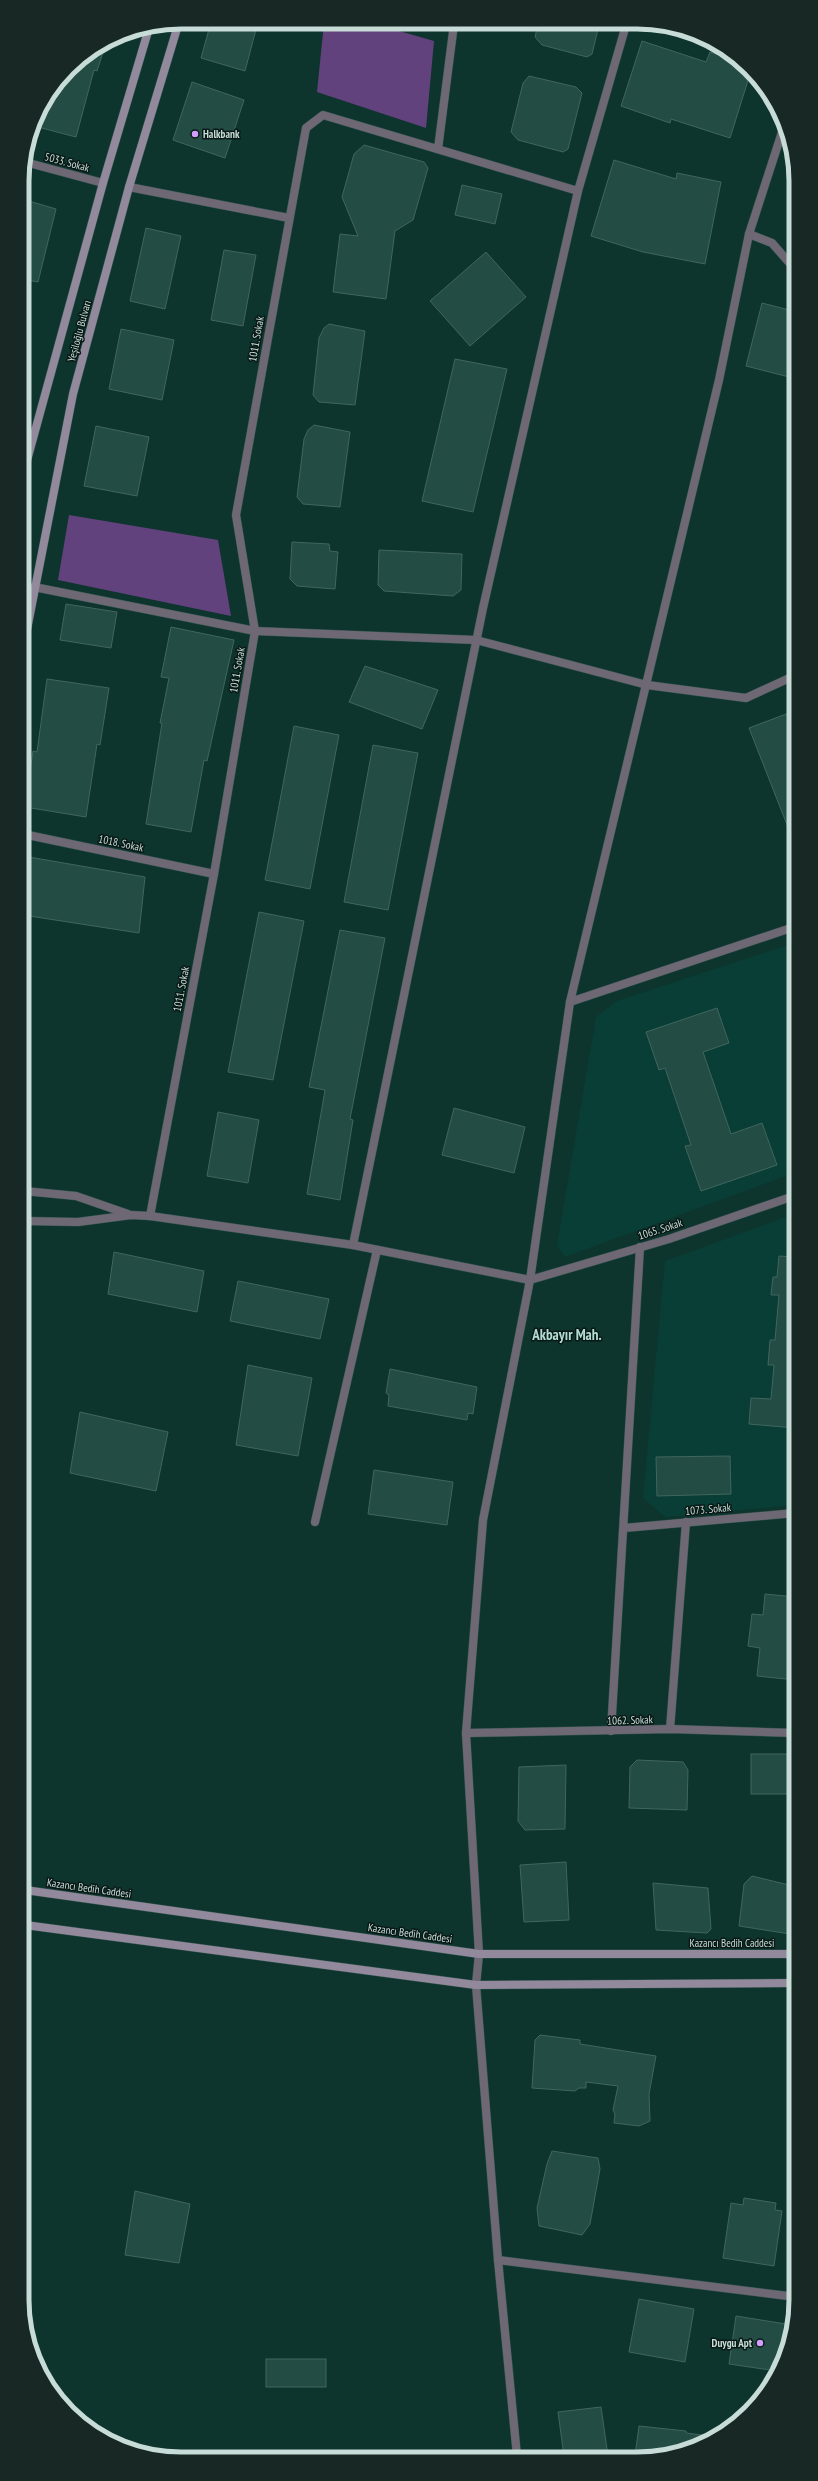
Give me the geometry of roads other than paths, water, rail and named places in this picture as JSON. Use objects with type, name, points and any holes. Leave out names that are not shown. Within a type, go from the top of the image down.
[{"type":"main road","name":"Yeşiloğlu Bulvarı","points":[[29,616],[73,394],[128,187],[177,29]]},
{"type":"main road","name":"Yeşiloğlu Bulvarı","points":[[29,453],[103,183],[148,33]]},
{"type":"main road","name":"Kazancı Bedih Caddesi","points":[[29,1891],[479,1954],[789,1954]]},
{"type":"main road","points":[[29,1926],[476,1985],[789,1984]]},
{"type":"street","points":[[453,29],[438,149],[578,191]]},
{"type":"street","points":[[352,1245],[476,640],[578,191],[625,29]]},
{"type":"street","name":"1011. Sokak","points":[[150,1216],[214,874],[255,631],[236,516],[306,128],[323,115],[438,149]]},
{"type":"street","points":[[517,2452],[498,2260],[476,1985],[479,1954],[466,1733],[483,1520],[530,1280],[570,1002],[717,388],[749,234],[782,134]]},
{"type":"street","name":"5033. Sokak","points":[[30,164],[103,183]]},
{"type":"street","points":[[128,187],[289,218]]},
{"type":"street","points":[[749,234],[772,243],[789,262]]},
{"type":"street","points":[[34,587],[255,631],[476,640],[647,685],[746,698],[789,678]]},
{"type":"street","name":"1018. Sokak","points":[[29,835],[214,874]]},
{"type":"street","points":[[570,1002],[789,929]]},
{"type":"street","points":[[29,1191],[76,1196],[131,1215]]},
{"type":"street","name":"1065. Sokak","points":[[530,1280],[640,1247],[789,1198]]},
{"type":"street","points":[[29,1221],[78,1222],[131,1215],[150,1216],[352,1245],[530,1280]]},
{"type":"street","points":[[612,1731],[640,1247]]},
{"type":"street","points":[[315,1522],[377,1250]]},
{"type":"street","name":"1073. Sokak","points":[[624,1528],[789,1513]]},
{"type":"street","points":[[670,1729],[686,1522]]},
{"type":"street","name":"1062. Sokak","points":[[466,1733],[670,1729],[789,1733]]},
{"type":"street","points":[[498,2260],[789,2296]]},
{"type":"place","name":"Halkbank","points":[[195,134]]},
{"type":"place","name":"Duygu Apt","points":[[760,2343]]},
{"type":"district","name":"Akbayır Mah.","points":[[567,1334]]}]
